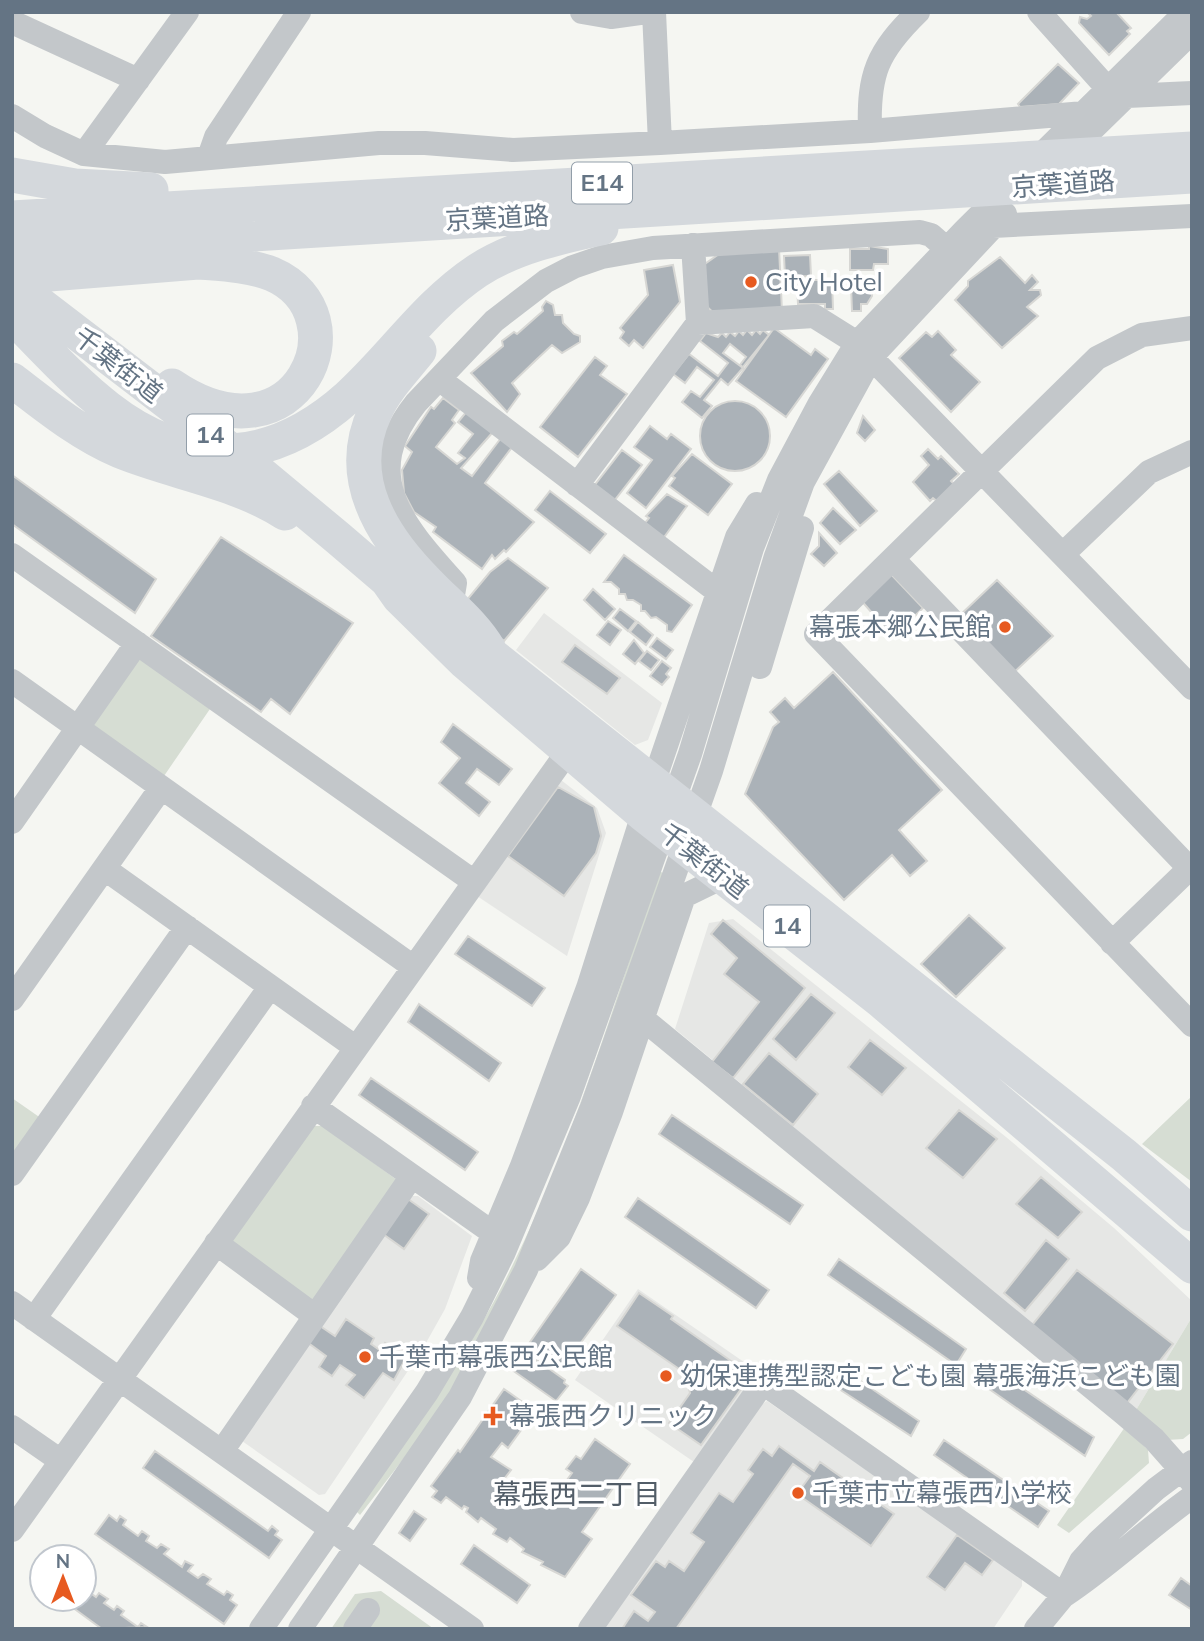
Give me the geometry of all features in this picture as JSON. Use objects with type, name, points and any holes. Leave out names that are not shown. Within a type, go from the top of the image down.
[{"type":"highway","name":"京葉道路","points":[[12,218],[1192,149]]},
{"type":"highway","points":[[12,175],[79,170],[120,190],[380,187],[421,195]]},
{"type":"highway","points":[[12,191],[79,170]]},
{"type":"highway","name":"京葉道路","points":[[23,249],[1192,176]]},
{"type":"highway","points":[[16,290],[110,410],[134,425],[183,446],[236,452],[259,449],[302,431],[346,398],[450,290],[506,256],[559,237],[648,220],[703,216],[727,204]]},
{"type":"highway","points":[[491,653],[479,632],[451,607],[389,540],[368,498],[363,475],[369,427],[392,386],[461,304],[489,278],[559,237]]},
{"type":"highway","points":[[198,262],[246,267],[272,275],[290,285],[312,317],[314,337],[307,376],[281,402],[260,409],[205,405],[16,290],[58,274],[198,262]]},
{"type":"highway","name":"千葉街道","points":[[16,290],[255,469],[387,580],[405,589],[491,653],[654,781],[1113,1146],[1192,1214]]},
{"type":"highway","points":[[12,380],[86,434],[119,450],[263,499],[316,534],[338,538]]},
{"type":"highway","name":"千葉街道","points":[[387,580],[399,597],[465,662],[656,824],[880,1000],[1192,1266]]},
{"type":"street","points":[[79,170],[187,12]]},
{"type":"street","points":[[209,157],[216,137],[299,12]]},
{"type":"street","points":[[582,12],[611,17],[647,12]]},
{"type":"street","points":[[654,12],[660,144]]},
{"type":"street","points":[[870,131],[870,88],[876,64],[888,43],[918,12]]},
{"type":"street","points":[[1038,12],[1117,92],[1192,93]]},
{"type":"street","points":[[865,349],[993,226],[1117,92],[1186,12]]},
{"type":"street","points":[[12,22],[138,80]]},
{"type":"street","points":[[1117,92],[1192,32]]},
{"type":"street","points":[[12,116],[44,136],[79,170],[379,144],[425,143],[513,150],[660,144],[1095,114]]},
{"type":"street","points":[[261,1629],[427,1392],[471,1317],[536,1178],[569,1096],[690,754],[752,548],[865,349],[965,229],[1095,114]]},
{"type":"street","points":[[993,226],[1192,216]]},
{"type":"street","points":[[451,607],[455,583],[400,517],[389,484],[389,466],[397,434],[405,418],[494,321],[546,281],[573,267],[602,257],[653,247],[920,232],[931,235],[947,249]]},
{"type":"street","points":[[577,485],[698,323],[693,245]]},
{"type":"street","points":[[698,323],[814,316],[865,349],[1192,688]]},
{"type":"street","points":[[1192,328],[1142,335],[1097,358],[984,472],[816,634],[1192,1026]]},
{"type":"street","points":[[439,379],[718,592]]},
{"type":"street","points":[[1063,554],[1149,472],[1192,452]]},
{"type":"street","points":[[300,1629],[460,1397],[526,1270],[560,1191],[711,771],[776,556],[791,481]]},
{"type":"street","points":[[471,1317],[482,1261],[522,1166],[588,988],[656,824],[654,781],[737,537],[762,498],[791,481]]},
{"type":"street","points":[[708,824],[803,527],[791,481]]},
{"type":"street","points":[[12,555],[473,881]]},
{"type":"street","points":[[894,560],[1191,869],[1112,943]]},
{"type":"street","points":[[15,814],[137,643]]},
{"type":"street","points":[[12,681],[412,966]]},
{"type":"street","points":[[12,1530],[412,966],[569,750]]},
{"type":"street","points":[[12,999],[161,788]]},
{"type":"street","points":[[105,869],[355,1047]]},
{"type":"street","points":[[526,1270],[559,1237],[578,1198],[684,897],[725,876]]},
{"type":"street","points":[[12,1174],[187,927]]},
{"type":"street","points":[[33,1318],[270,987]]},
{"type":"street","points":[[643,1019],[1154,1439],[1188,1471],[1099,1541],[1082,1561],[1064,1595],[1036,1629]]},
{"type":"street","points":[[313,1106],[493,1233]]},
{"type":"street","points":[[222,1451],[412,1176]]},
{"type":"street","points":[[216,1243],[315,1316]]},
{"type":"street","points":[[12,1303],[472,1629]]},
{"type":"street","points":[[590,1629],[763,1384],[1064,1595]]},
{"type":"street","points":[[12,1427],[61,1461]]},
{"type":"street","points":[[1064,1595],[1096,1575],[1147,1529],[1192,1497]]},
{"type":"shaded area","points":[[544,613],[662,703],[648,740],[635,745],[516,650]]},
{"type":"shaded area","points":[[134,659],[145,659],[212,706],[164,776],[94,727],[92,719]]},
{"type":"shaded area","points":[[561,780],[597,808],[606,833],[567,956],[477,896]]},
{"type":"shaded area","points":[[659,871],[663,873],[661,883],[529,1245],[445,1405],[360,1515],[356,1511],[485,1317],[525,1238],[548,1187],[588,1082]]},
{"type":"shaded area","points":[[733,919],[1006,1137],[1114,1228],[1192,1301],[1192,1317],[1136,1410],[675,1029],[709,923]]},
{"type":"shaded area","points":[[1192,1096],[1192,1182],[1142,1144]]},
{"type":"shaded area","points":[[12,1098],[45,1121],[12,1165]]},
{"type":"shaded area","points":[[313,1126],[323,1126],[397,1180],[314,1304],[229,1243]]},
{"type":"shaded area","points":[[408,1196],[418,1196],[472,1236],[445,1309],[422,1350],[325,1494],[319,1495],[242,1441]]},
{"type":"shaded area","name":"幼保連携型認定こども園 幕張海浜こども園","points":[[638,1289],[757,1371],[694,1462],[575,1380]]},
{"type":"shaded area","points":[[1192,1317],[1192,1432],[1183,1439],[1167,1440],[1136,1410]]},
{"type":"shaded area","name":"千葉市立幕張西小学校","points":[[767,1401],[1022,1578],[1022,1586],[993,1629],[602,1629],[757,1407]]},
{"type":"shaded area","points":[[1125,1427],[1148,1450],[1149,1463],[1069,1533],[1057,1525]]},
{"type":"shaded area","points":[[381,1591],[434,1629],[331,1629],[355,1594]]},
{"type":"building","points":[[1087,12],[1116,12],[1131,28],[1127,31],[1130,34],[1109,55],[1079,23],[1080,17],[1087,19],[1091,16]]},
{"type":"building","points":[[1058,64],[1079,83],[1059,104],[1020,107],[1018,104]]},
{"type":"building","points":[[869,246],[888,249],[888,264],[874,264],[873,270],[850,270],[850,249],[869,249]]},
{"type":"building","points":[[779,248],[782,311],[717,316],[704,304],[702,266],[719,254]]},
{"type":"building","points":[[810,255],[811,276],[785,277],[784,256]]},
{"type":"building","points":[[1000,257],[1025,283],[1032,275],[1038,282],[1030,290],[1040,290],[1041,295],[1027,307],[1038,316],[1002,348],[955,300],[968,286],[968,281]]},
{"type":"building","points":[[673,265],[680,302],[643,348],[634,340],[629,346],[620,338],[624,332],[620,328],[648,295],[644,270]]},
{"type":"building","points":[[793,280],[832,280],[833,309],[825,309],[825,304],[798,304],[797,285],[793,285]]},
{"type":"building","points":[[851,286],[871,286],[872,296],[867,304],[861,304],[861,311],[852,311]]},
{"type":"building","points":[[546,301],[553,305],[555,315],[562,315],[563,323],[580,336],[580,342],[562,353],[552,345],[512,383],[520,394],[507,412],[471,373],[503,346],[502,341],[514,332],[517,334],[543,311],[542,307]]},
{"type":"building","points":[[774,328],[811,355],[815,349],[828,359],[786,417],[736,381]]},
{"type":"building","points":[[747,330],[752,335],[756,330],[760,334],[763,330],[769,335],[743,367],[740,365],[746,357],[730,344],[723,353],[743,368],[728,385],[721,379],[704,400],[712,406],[702,418],[682,402],[691,391],[700,397],[714,380],[697,367],[685,383],[673,374],[689,354],[718,376],[728,363],[700,341],[706,333],[718,337],[722,333],[726,337],[730,332],[735,336],[739,331],[743,335]]},
{"type":"building","points":[[938,331],[956,350],[951,355],[980,382],[951,412],[899,358],[926,332],[932,337]]},
{"type":"building","points":[[595,357],[607,366],[600,375],[627,394],[578,457],[540,427]]},
{"type":"building","points":[[443,398],[459,410],[452,420],[455,423],[436,447],[457,464],[465,458],[458,453],[473,434],[458,422],[467,411],[493,432],[461,468],[472,476],[501,438],[513,446],[485,483],[534,522],[506,552],[504,550],[495,559],[492,555],[482,569],[433,532],[436,527],[414,512],[404,493],[402,470],[412,452],[405,446],[431,407],[434,409]]},
{"type":"building","points":[[742,401],[755,407],[764,416],[768,422],[768,450],[760,461],[749,469],[728,471],[710,461],[702,450],[700,429],[710,411],[721,403]]},
{"type":"building","points":[[863,416],[875,430],[865,441],[857,433]]},
{"type":"building","points":[[650,426],[667,439],[671,434],[691,449],[646,508],[627,493],[652,460],[634,447]]},
{"type":"building","points":[[928,449],[938,459],[941,456],[959,474],[951,481],[955,485],[938,502],[933,498],[930,501],[913,482],[929,465],[921,456]]},
{"type":"building","points":[[622,450],[642,465],[614,501],[594,486]]},
{"type":"building","points":[[692,454],[732,484],[708,515],[669,486],[675,478],[672,476]]},
{"type":"building","points":[[839,471],[877,511],[860,526],[824,484]]},
{"type":"building","points":[[12,475],[156,579],[135,613],[12,524]]},
{"type":"building","points":[[550,491],[606,534],[590,553],[535,510]]},
{"type":"building","points":[[667,494],[687,506],[662,540],[645,523],[649,518],[646,516]]},
{"type":"building","points":[[833,508],[856,530],[840,544],[820,523]]},
{"type":"building","points":[[819,533],[837,553],[824,566],[811,554],[819,546]]},
{"type":"building","points":[[221,537],[353,623],[290,714],[271,699],[261,712],[151,636]]},
{"type":"building","points":[[624,555],[692,605],[672,632],[667,631],[667,625],[656,617],[651,618],[645,611],[641,611],[641,605],[627,600],[625,594],[619,594],[619,589],[611,582],[604,582]]},
{"type":"building","points":[[508,558],[548,588],[504,641],[461,607],[490,572]]},
{"type":"building","points":[[888,571],[923,608],[893,637],[859,598]]},
{"type":"building","name":"幕張本郷公民館","points":[[997,580],[1053,636],[1011,675],[957,618]]},
{"type":"building","points":[[593,589],[615,609],[605,620],[584,600]]},
{"type":"building","points":[[620,609],[636,621],[628,631],[613,618]]},
{"type":"building","points":[[608,621],[621,630],[610,645],[597,635]]},
{"type":"building","points":[[638,622],[653,635],[646,645],[630,632]]},
{"type":"building","points":[[657,638],[673,650],[666,659],[650,647]]},
{"type":"building","points":[[634,640],[644,653],[635,664],[623,654]]},
{"type":"building","points":[[575,645],[620,678],[607,694],[562,662]]},
{"type":"building","points":[[647,651],[659,660],[651,670],[639,661]]},
{"type":"building","points":[[662,661],[671,668],[666,674],[669,677],[662,685],[650,676]]},
{"type":"building","points":[[833,672],[942,790],[899,830],[927,861],[910,876],[892,855],[844,900],[745,794],[773,727],[779,722],[770,712],[785,698],[794,708]]},
{"type":"building","points":[[453,724],[512,769],[499,785],[477,769],[466,783],[490,802],[479,816],[439,783],[460,758],[441,742]]},
{"type":"building","points":[[558,787],[594,807],[601,836],[596,853],[564,896],[508,856]]},
{"type":"building","points":[[969,915],[1005,948],[956,997],[921,964]]},
{"type":"building","points":[[723,920],[805,988],[733,1078],[712,1062],[759,1002],[724,974],[737,958],[711,934]]},
{"type":"building","points":[[468,936],[545,988],[532,1006],[455,954]]},
{"type":"building","points":[[811,994],[835,1013],[796,1060],[773,1039]]},
{"type":"building","points":[[419,1004],[501,1063],[489,1081],[408,1022]]},
{"type":"building","points":[[870,1040],[906,1068],[882,1095],[848,1067]]},
{"type":"building","points":[[769,1053],[818,1094],[793,1125],[743,1084]]},
{"type":"building","points":[[371,1078],[478,1152],[465,1170],[359,1095]]},
{"type":"building","points":[[959,1110],[997,1139],[963,1178],[926,1148]]},
{"type":"building","points":[[672,1115],[803,1205],[790,1224],[659,1134]]},
{"type":"building","points":[[1041,1177],[1082,1212],[1058,1238],[1016,1204]]},
{"type":"building","points":[[638,1198],[769,1290],[756,1308],[625,1217]]},
{"type":"building","points":[[408,1199],[429,1214],[404,1249],[383,1234]]},
{"type":"building","points":[[1046,1240],[1069,1259],[1025,1311],[1004,1293]]},
{"type":"building","points":[[839,1259],[966,1349],[956,1365],[828,1275]]},
{"type":"building","points":[[581,1269],[616,1295],[563,1367],[528,1345]]},
{"type":"building","points":[[1077,1270],[1173,1344],[1127,1403],[1032,1325]]},
{"type":"building","points":[[639,1293],[751,1375],[701,1445],[669,1423],[690,1393],[685,1373],[617,1326]]},
{"type":"building","name":"千葉市幕張西公民館","points":[[346,1319],[374,1338],[371,1344],[381,1351],[385,1343],[406,1358],[394,1380],[383,1373],[364,1398],[346,1385],[355,1375],[340,1365],[332,1376],[319,1367],[326,1356],[307,1342],[320,1326],[335,1336]]},
{"type":"building","points":[[531,1356],[565,1380],[564,1383],[568,1386],[556,1401],[508,1367],[512,1361],[523,1368]]},
{"type":"building","points":[[991,1367],[1094,1437],[1085,1456],[982,1384]]},
{"type":"building","points":[[843,1369],[919,1421],[911,1436],[833,1385]]},
{"type":"building","points":[[504,1389],[535,1411],[508,1448],[502,1443],[491,1457],[511,1470],[504,1479],[539,1505],[546,1494],[553,1499],[572,1473],[566,1469],[576,1456],[581,1459],[595,1439],[630,1464],[582,1532],[592,1539],[565,1577],[522,1552],[524,1549],[510,1538],[507,1542],[493,1534],[496,1529],[481,1518],[478,1522],[466,1512],[468,1508],[464,1506],[462,1509],[446,1497],[441,1503],[432,1497],[437,1491],[431,1486],[458,1450],[460,1452]]},
{"type":"building","points":[[944,1440],[1049,1511],[1038,1527],[934,1455]]},
{"type":"building","points":[[779,1446],[814,1471],[820,1462],[894,1514],[871,1546],[797,1494],[810,1476],[793,1464],[676,1629],[622,1629],[634,1611],[648,1621],[655,1612],[631,1595],[656,1561],[665,1567],[669,1561],[684,1571],[704,1542],[691,1533],[719,1493],[733,1502],[753,1474],[748,1470],[763,1449],[772,1456]]},
{"type":"building","points":[[155,1451],[268,1531],[272,1526],[278,1531],[275,1535],[282,1540],[269,1558],[143,1468]]},
{"type":"building","points":[[414,1511],[426,1519],[410,1541],[399,1533]]},
{"type":"building","points":[[109,1515],[117,1521],[120,1516],[126,1520],[123,1525],[138,1536],[142,1531],[149,1536],[146,1541],[157,1548],[161,1544],[169,1549],[164,1554],[182,1567],[185,1561],[193,1565],[188,1571],[198,1578],[203,1574],[211,1579],[207,1584],[224,1595],[227,1591],[233,1595],[230,1600],[237,1605],[224,1624],[95,1534]]},
{"type":"building","points":[[957,1535],[993,1560],[982,1575],[965,1563],[945,1590],[927,1577]]},
{"type":"building","points":[[474,1545],[530,1585],[517,1603],[461,1564]]},
{"type":"building","points":[[1181,1578],[1192,1586],[1192,1610],[1169,1595]]},
{"type":"building","points":[[99,1593],[108,1599],[104,1603],[114,1610],[117,1606],[124,1611],[121,1615],[138,1627],[141,1623],[147,1627],[102,1629],[80,1613],[98,1613]]},
{"type":"place","name":"City Hotel","points":[[751,282]]},
{"type":"place","name":"幕張本郷公民館","points":[[1005,627]]},
{"type":"place","name":"千葉市幕張西公民館","points":[[365,1357]]},
{"type":"place","name":"幼保連携型認定こども園 幕張海浜こども園","points":[[666,1376]]},
{"type":"place","name":"幕張西クリニック","points":[[493,1416]]},
{"type":"place","name":"千葉市立幕張西小学校","points":[[798,1493]]},
{"type":"district","name":"幕張西二丁目","points":[[577,1494]]}]
